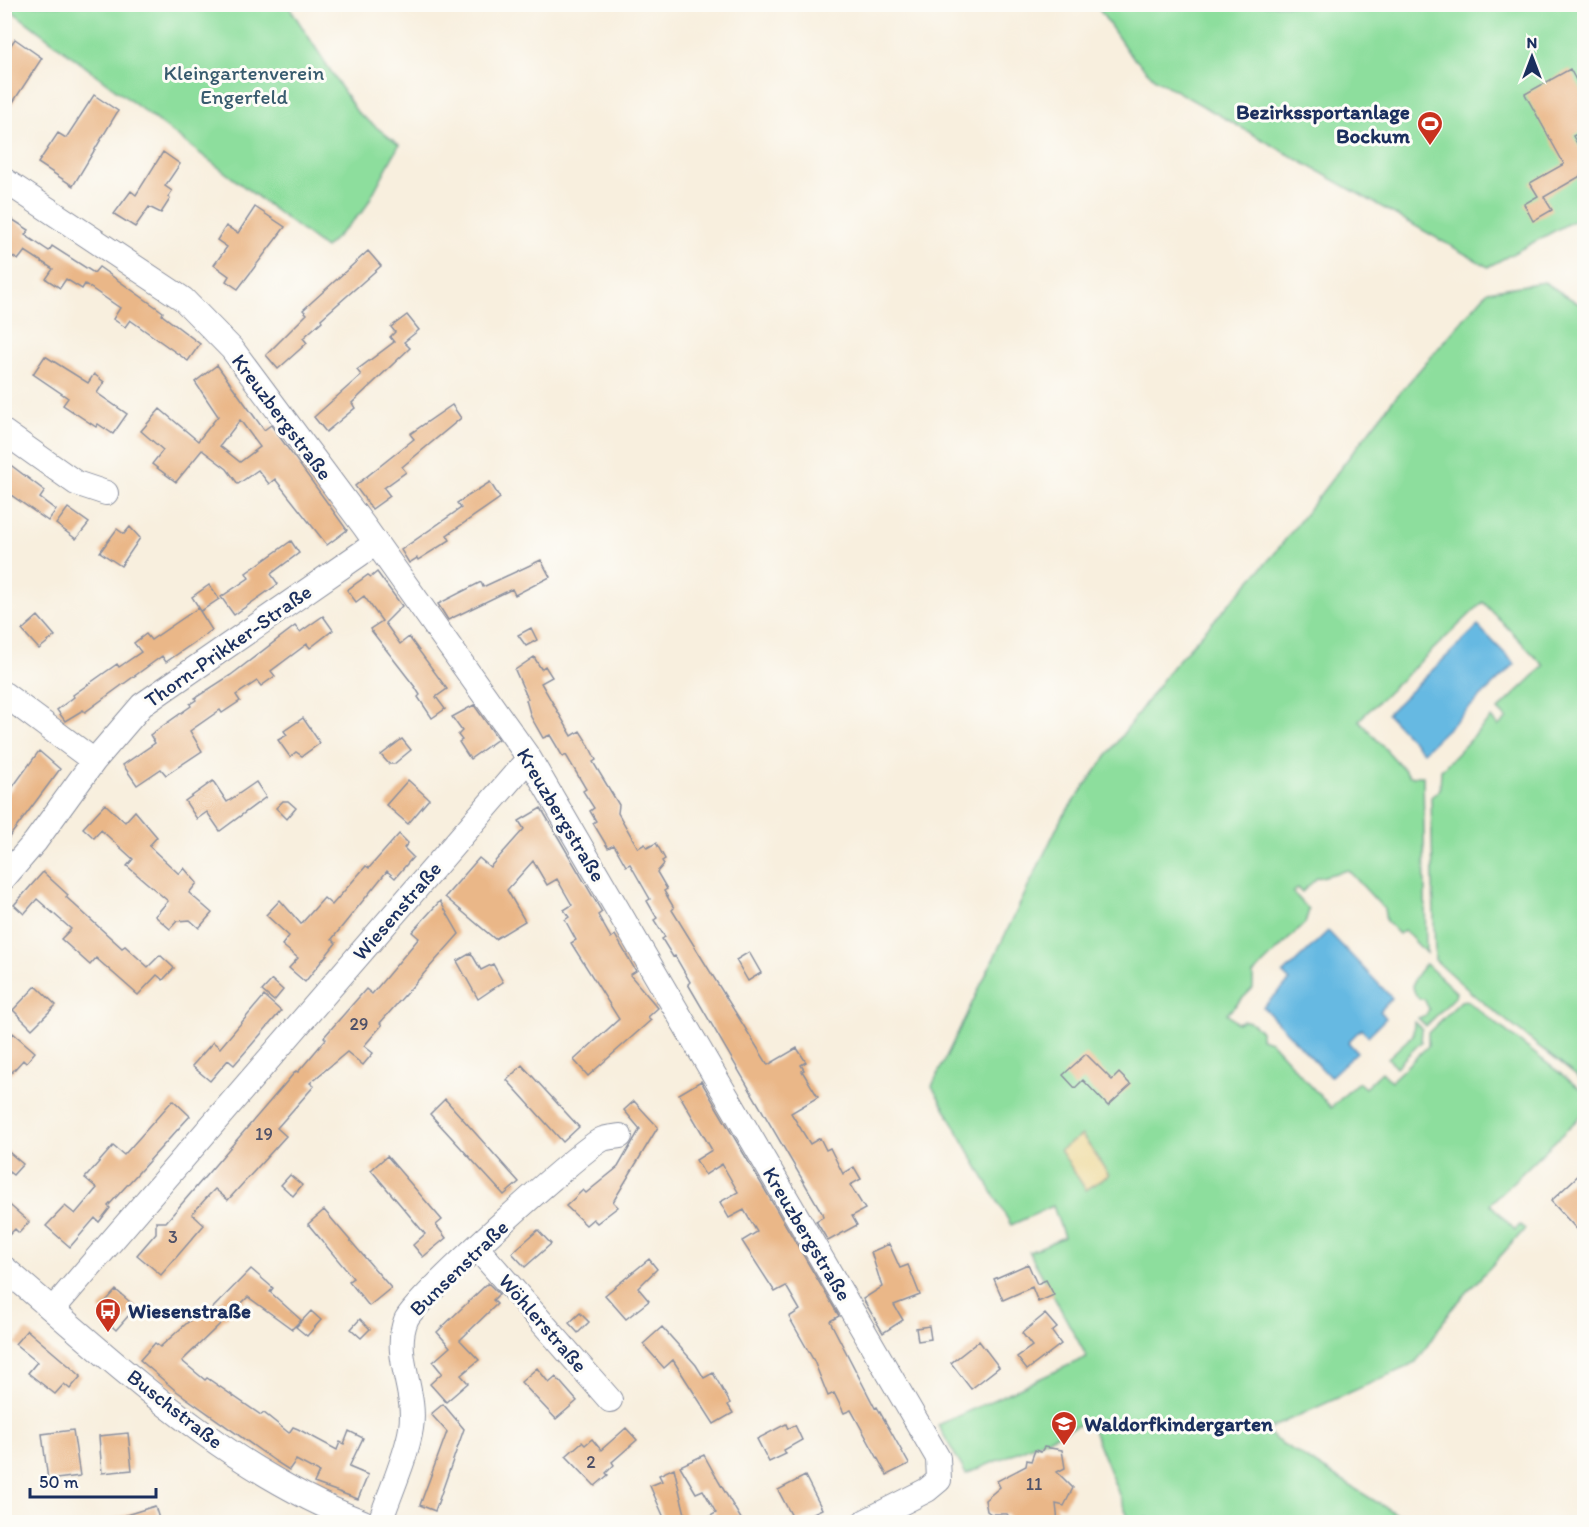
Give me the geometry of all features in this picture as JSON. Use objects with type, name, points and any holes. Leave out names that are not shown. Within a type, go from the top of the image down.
[{"type":"street","name":"Kreuzbergstraße","points":[[4,180],[183,299],[232,349],[376,543],[529,758],[938,1458],[939,1480],[927,1490],[864,1522]]},
{"type":"street","points":[[4,432],[76,483],[106,493]]},
{"type":"street","name":"Thorn-Prikker-Straße","points":[[4,878],[35,842],[94,761],[149,699],[376,543]]},
{"type":"street","points":[[4,694],[94,761]]},
{"type":"street","name":"Wiesenstraße","points":[[53,1309],[529,758]]},
{"type":"street","name":"Bunsenstraße","points":[[380,1522],[411,1428],[412,1401],[401,1343],[406,1319],[417,1304],[476,1246],[602,1140],[620,1136]]},
{"type":"street","name":"Wöhlerstraße","points":[[476,1246],[610,1400]]},
{"type":"street","name":"Buschstraße","points":[[4,1268],[171,1410],[267,1476],[363,1522]]},
{"type":"green space","name":"Kleingartenverein Engerfeld","points":[[4,5],[288,5],[357,112],[399,145],[364,210],[325,248]]},
{"type":"green space","name":"Bezirkssportanlage Bockum","points":[[1096,5],[1584,5],[1584,215],[1488,267],[1155,79],[1128,52]]},
{"type":"green space","points":[[1544,282],[1584,307],[1584,1082],[1475,996],[1435,960],[1431,797],[1440,789],[1441,770],[1491,718],[1498,726],[1507,719],[1498,710],[1544,666],[1483,602],[1359,720],[1410,776],[1423,776],[1426,953],[1404,930],[1399,934],[1386,921],[1384,909],[1348,870],[1317,878],[1302,892],[1298,888],[1293,892],[1309,910],[1305,923],[1253,974],[1253,988],[1227,1014],[1237,1023],[1250,1022],[1261,1031],[1261,1038],[1270,1041],[1331,1108],[1358,1082],[1365,1088],[1382,1072],[1391,1081],[1428,1046],[1428,1033],[1461,1001],[1466,1000],[1584,1092],[1584,1113],[1490,1204],[1515,1230],[1520,1225],[1525,1229],[1450,1311],[1416,1363],[1266,1430],[1276,1440],[1409,1522],[1150,1522],[1148,1518],[1130,1522],[1089,1421],[966,1474],[938,1425],[1087,1357],[1029,1252],[1064,1237],[1053,1206],[1011,1225],[932,1086],[1062,817],[1172,667],[1275,553],[1390,404],[1488,291]]},
{"type":"green space","points":[[1426,964],[1456,992],[1455,997],[1426,1026],[1418,1018],[1426,1015],[1429,1009],[1424,999],[1419,999],[1415,994],[1413,985],[1416,976]]},
{"type":"green space","points":[[1414,1022],[1422,1029],[1421,1042],[1396,1067],[1388,1058],[1413,1035]]},
{"type":"sand","points":[[1082,1135],[1109,1175],[1086,1190],[1060,1150]]},
{"type":"water","points":[[1478,626],[1515,664],[1423,752],[1387,714]]},
{"type":"water","points":[[1328,931],[1392,998],[1380,1011],[1386,1018],[1368,1036],[1361,1029],[1348,1042],[1357,1052],[1330,1077],[1263,1007],[1290,981],[1283,974]]},
{"type":"building","points":[[15,39],[42,58],[4,116],[4,55]]},
{"type":"building","points":[[1570,69],[1584,95],[1584,130],[1573,136],[1584,156],[1584,174],[1544,197],[1552,210],[1533,221],[1524,204],[1538,196],[1530,183],[1564,164],[1525,94]]},
{"type":"building","points":[[94,95],[118,111],[73,186],[38,163],[58,133],[66,138]]},
{"type":"building","points":[[163,152],[180,164],[165,186],[172,191],[168,197],[170,199],[161,213],[149,207],[135,227],[114,214],[131,191],[136,195]]},
{"type":"building","points":[[255,207],[285,227],[238,289],[226,281],[229,276],[214,265],[227,247],[217,240],[226,226],[238,233]]},
{"type":"building","points":[[10,218],[29,230],[25,235],[49,251],[52,246],[94,273],[99,267],[163,312],[162,315],[200,344],[188,361],[130,320],[125,327],[113,319],[120,308],[85,284],[82,289],[66,279],[60,288],[46,279],[53,269],[25,251],[18,260],[4,251],[11,241],[4,236],[4,226]]},
{"type":"building","points":[[368,251],[381,266],[321,319],[322,321],[303,338],[307,343],[278,369],[266,355],[307,314],[303,310]]},
{"type":"building","points":[[407,315],[419,330],[404,342],[410,348],[352,403],[355,408],[326,432],[314,417],[361,375],[357,370],[394,342],[390,337],[395,332],[391,327]]},
{"type":"building","points":[[45,356],[88,383],[94,374],[104,382],[97,393],[127,414],[113,434],[98,424],[96,427],[63,405],[68,398],[33,374]]},
{"type":"building","points":[[217,365],[264,430],[271,425],[347,530],[327,545],[275,479],[269,484],[258,470],[238,484],[227,469],[202,450],[176,482],[152,464],[163,450],[141,431],[160,409],[198,441],[218,416],[195,382]],"holes":[[[240,420],[260,447],[240,462],[220,446]]]},
{"type":"building","points":[[452,405],[461,418],[402,467],[406,472],[384,488],[390,496],[372,509],[355,486],[414,439],[410,434]]},
{"type":"building","points":[[4,460],[45,491],[40,498],[56,510],[48,521],[4,490]]},
{"type":"building","points":[[490,482],[500,498],[447,535],[450,540],[409,563],[401,550],[461,508],[457,503]]},
{"type":"building","points":[[68,508],[89,523],[76,539],[56,524]]},
{"type":"building","points":[[130,527],[140,538],[121,566],[100,552],[117,529],[124,534]]},
{"type":"building","points":[[291,541],[299,553],[271,574],[278,584],[234,615],[221,597],[249,578],[246,573]]},
{"type":"building","points":[[541,560],[550,577],[515,595],[512,589],[448,620],[438,604],[481,582],[483,587]]},
{"type":"building","points":[[377,572],[402,606],[385,623],[400,644],[409,637],[447,689],[436,697],[445,709],[432,718],[418,697],[420,695],[415,687],[370,629],[382,621],[364,596],[356,602],[347,590],[368,575],[371,577]]},
{"type":"building","points":[[209,585],[219,599],[201,611],[192,597]]},
{"type":"building","points":[[198,608],[212,630],[166,662],[162,656],[85,712],[83,710],[65,721],[57,710],[74,697],[73,695],[117,664],[119,667],[141,652],[134,643],[146,634],[151,640]]},
{"type":"building","points":[[38,616],[55,636],[39,649],[22,630]]},
{"type":"building","points":[[323,616],[333,630],[310,648],[307,644],[271,671],[275,676],[261,686],[257,681],[236,695],[240,701],[222,713],[220,710],[190,731],[202,751],[166,775],[161,769],[137,785],[123,765],[155,743],[150,735],[191,706],[195,698],[231,675],[295,626],[300,632]]},
{"type":"building","points":[[531,628],[537,640],[526,646],[518,635]]},
{"type":"building","points":[[534,657],[541,669],[545,666],[552,677],[541,683],[572,736],[580,731],[587,742],[596,760],[593,762],[619,805],[618,813],[638,848],[645,844],[647,848],[656,843],[665,859],[657,872],[667,889],[664,891],[674,908],[672,910],[768,1065],[797,1048],[806,1062],[801,1065],[804,1070],[802,1071],[818,1097],[791,1113],[810,1144],[820,1138],[826,1150],[830,1148],[843,1174],[854,1167],[861,1179],[850,1185],[865,1209],[852,1216],[857,1225],[828,1241],[816,1221],[823,1217],[822,1213],[688,984],[690,982],[675,956],[673,957],[662,939],[665,937],[654,920],[657,918],[647,901],[650,899],[630,864],[626,866],[614,845],[608,848],[593,823],[596,821],[590,811],[594,808],[583,791],[586,789],[566,755],[563,757],[550,735],[543,738],[531,717],[526,700],[528,699],[515,670]]},
{"type":"building","points":[[474,705],[498,739],[470,759],[459,742],[462,740],[458,735],[462,731],[452,717]]},
{"type":"building","points":[[303,718],[320,743],[302,756],[296,752],[290,757],[278,740],[287,735],[284,731]]},
{"type":"building","points":[[402,739],[411,750],[394,764],[389,764],[381,755]]},
{"type":"building","points":[[39,751],[60,769],[4,844],[4,799]]},
{"type":"building","points":[[408,780],[429,799],[408,824],[386,805]]},
{"type":"building","points":[[213,781],[227,802],[256,782],[266,797],[220,831],[207,812],[197,819],[185,801]]},
{"type":"building","points":[[283,801],[288,801],[296,808],[287,819],[276,808]]},
{"type":"building","points":[[105,804],[125,822],[135,811],[157,837],[149,846],[179,874],[184,868],[197,883],[189,893],[212,913],[199,928],[190,920],[177,921],[170,929],[155,916],[168,901],[127,866],[133,859],[101,830],[94,838],[83,828]]},
{"type":"building","points":[[541,808],[602,912],[598,915],[611,938],[615,935],[636,971],[630,975],[658,1008],[648,1017],[651,1020],[588,1076],[574,1060],[619,1019],[571,943],[576,940],[565,920],[569,917],[564,910],[572,905],[557,879],[547,885],[533,861],[507,890],[525,921],[495,939],[445,897],[479,858],[490,867],[524,829],[519,821]]},
{"type":"building","points":[[399,834],[408,843],[404,848],[413,857],[395,878],[387,871],[332,939],[336,943],[305,982],[289,968],[298,958],[282,945],[289,936],[266,915],[280,900],[301,924],[324,898],[332,905],[366,866],[369,868]]},
{"type":"building","points":[[43,872],[68,895],[66,897],[122,948],[125,946],[148,967],[160,955],[174,968],[163,980],[157,975],[138,995],[96,958],[90,965],[61,939],[71,929],[37,899],[24,914],[14,905]]},
{"type":"building","points":[[440,901],[459,934],[380,1023],[382,1025],[364,1046],[373,1053],[363,1065],[347,1052],[310,1083],[314,1086],[277,1128],[286,1136],[228,1200],[215,1189],[209,1195],[192,1214],[204,1225],[161,1275],[137,1255],[156,1233],[156,1222],[166,1222],[296,1071],[298,1072],[326,1039],[324,1037],[366,989],[372,994],[419,938],[412,932]]},
{"type":"building","points":[[749,952],[761,973],[748,981],[736,960]]},
{"type":"building","points":[[471,953],[481,970],[493,964],[503,982],[478,999],[457,961]]},
{"type":"building","points":[[272,980],[283,990],[274,1001],[262,991]]},
{"type":"building","points":[[36,986],[56,1005],[32,1029],[13,1010]]},
{"type":"building","points":[[264,996],[281,1011],[234,1065],[228,1060],[210,1081],[192,1066],[213,1042],[220,1048]]},
{"type":"building","points":[[13,1033],[35,1052],[26,1063],[23,1060],[4,1081],[4,1043]]},
{"type":"building","points":[[1086,1054],[1112,1080],[1119,1073],[1131,1085],[1108,1106],[1083,1080],[1075,1088],[1063,1075]]},
{"type":"building","points":[[522,1065],[579,1127],[563,1142],[507,1080]]},
{"type":"building","points":[[701,1081],[839,1316],[830,1321],[875,1408],[877,1407],[909,1464],[887,1475],[851,1410],[844,1413],[834,1393],[828,1396],[814,1361],[789,1317],[800,1310],[786,1286],[775,1292],[742,1241],[757,1232],[744,1210],[729,1218],[720,1202],[738,1192],[722,1164],[705,1175],[696,1160],[712,1150],[679,1094]]},
{"type":"building","points":[[445,1099],[519,1182],[504,1195],[430,1114]]},
{"type":"building","points":[[173,1100],[190,1116],[108,1206],[110,1208],[99,1222],[95,1218],[70,1247],[46,1226],[65,1206],[75,1214],[97,1188],[85,1178],[113,1146],[124,1155]]},
{"type":"building","points":[[634,1101],[658,1127],[613,1202],[618,1207],[597,1223],[593,1219],[586,1225],[566,1206],[583,1190],[586,1193],[618,1167],[640,1129],[624,1110]]},
{"type":"building","points":[[4,1148],[23,1164],[13,1175],[4,1168]]},
{"type":"building","points":[[387,1156],[442,1220],[436,1225],[446,1238],[423,1257],[413,1245],[425,1234],[371,1170]]},
{"type":"building","points":[[1584,1170],[1584,1237],[1551,1201]]},
{"type":"building","points":[[290,1175],[302,1185],[293,1196],[281,1185]]},
{"type":"building","points":[[4,1200],[29,1222],[19,1233],[15,1229],[4,1240]]},
{"type":"building","points":[[324,1210],[391,1288],[369,1306],[349,1281],[353,1278],[308,1224]]},
{"type":"building","points":[[538,1230],[551,1244],[525,1267],[512,1253]]},
{"type":"building","points":[[889,1244],[900,1268],[908,1265],[920,1295],[894,1305],[903,1320],[883,1333],[863,1299],[882,1287],[871,1252]]},
{"type":"building","points":[[649,1259],[657,1269],[638,1288],[649,1301],[626,1319],[605,1295]]},
{"type":"building","points":[[1028,1264],[1037,1284],[1046,1280],[1054,1295],[1038,1302],[1032,1287],[1003,1300],[994,1279]]},
{"type":"building","points":[[251,1269],[273,1288],[270,1292],[301,1320],[292,1329],[248,1297],[182,1361],[205,1380],[207,1378],[261,1415],[264,1413],[289,1433],[293,1427],[337,1450],[340,1442],[344,1444],[349,1431],[363,1438],[349,1467],[368,1475],[358,1499],[314,1483],[319,1472],[296,1460],[289,1470],[175,1390],[140,1360],[155,1343],[160,1347],[196,1315],[201,1320]]},
{"type":"building","points":[[488,1283],[499,1294],[493,1300],[497,1304],[460,1340],[479,1360],[461,1375],[468,1383],[446,1402],[430,1384],[442,1373],[433,1362],[450,1347],[437,1332]]},
{"type":"building","points":[[116,1290],[136,1307],[116,1330],[101,1316],[104,1313],[99,1309]]},
{"type":"building","points":[[311,1311],[321,1320],[307,1336],[296,1327]]},
{"type":"building","points":[[580,1313],[589,1322],[578,1333],[569,1323]]},
{"type":"building","points":[[1045,1314],[1057,1328],[1052,1332],[1061,1344],[1027,1370],[1017,1357],[1032,1346],[1022,1333]]},
{"type":"building","points":[[360,1319],[370,1329],[361,1338],[351,1329]]},
{"type":"building","points":[[929,1326],[931,1339],[918,1341],[916,1328]]},
{"type":"building","points":[[662,1327],[696,1365],[704,1378],[713,1373],[733,1413],[714,1424],[673,1360],[664,1368],[643,1344]]},
{"type":"building","points":[[27,1330],[81,1376],[70,1389],[64,1384],[55,1394],[28,1373],[37,1362],[15,1344]]},
{"type":"building","points":[[979,1341],[999,1367],[971,1389],[951,1363]]},
{"type":"building","points":[[537,1368],[549,1383],[556,1377],[577,1401],[556,1419],[521,1382]]},
{"type":"building","points":[[443,1404],[464,1429],[435,1511],[420,1505],[447,1432],[431,1414]]},
{"type":"building","points":[[786,1424],[788,1429],[795,1425],[802,1440],[784,1450],[786,1454],[769,1462],[757,1439]]},
{"type":"building","points":[[626,1428],[637,1440],[612,1462],[614,1465],[606,1473],[608,1475],[595,1486],[566,1456],[582,1442],[585,1445],[592,1439],[601,1450]]},
{"type":"building","points":[[73,1430],[80,1476],[48,1480],[42,1434]]},
{"type":"building","points":[[128,1433],[132,1470],[102,1473],[99,1436]]},
{"type":"building","points":[[1044,1447],[1062,1450],[1065,1468],[1057,1472],[1073,1488],[1064,1506],[1056,1504],[1058,1522],[1013,1522],[1007,1514],[991,1514],[987,1511],[985,1500],[1000,1487],[997,1481],[1026,1466],[1027,1460],[1031,1461],[1035,1450],[1041,1452]]},
{"type":"building","points":[[704,1455],[743,1522],[700,1522],[716,1513],[703,1490],[696,1493],[680,1466]]},
{"type":"building","points":[[674,1468],[687,1522],[666,1522],[650,1486],[662,1481],[659,1475]]},
{"type":"building","points":[[805,1476],[822,1509],[795,1522],[778,1490]]},
{"type":"building","points":[[155,1506],[160,1522],[113,1522],[113,1519]]},
{"type":"place","name":"Bezirkssportanlage Bockum","points":[[1430,147]]},
{"type":"place","name":"Wiesenstraße","points":[[108,1334]]},
{"type":"place","name":"Waldorfkindergarten","points":[[1064,1447]]}]
